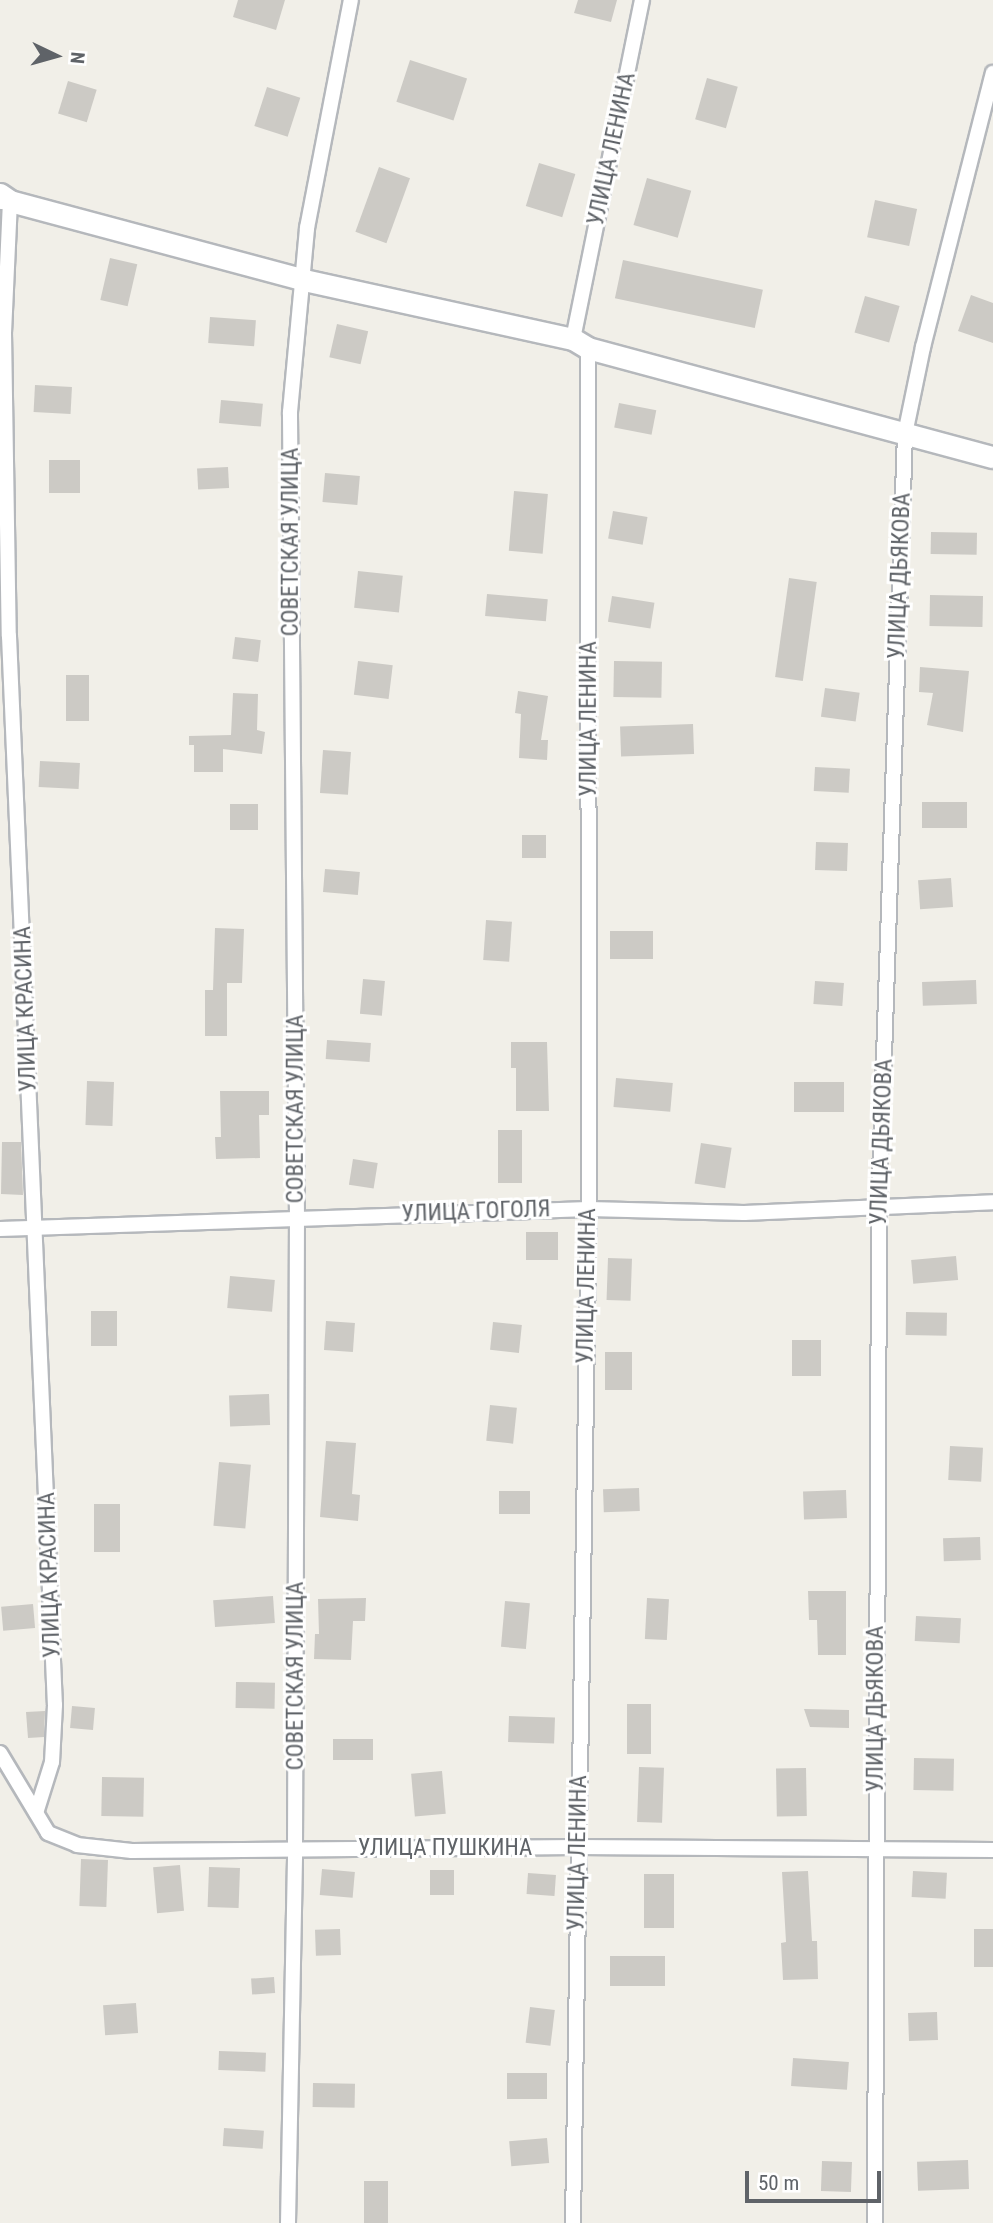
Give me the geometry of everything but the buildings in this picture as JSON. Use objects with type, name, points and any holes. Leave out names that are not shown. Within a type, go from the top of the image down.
[{"type":"main road","points":[[3,199],[304,280],[581,344],[993,457]]},
{"type":"street","name":"СОВЕТСКАЯ УЛИЦА","points":[[288,2223],[295,1848],[297,1218],[290,412],[307,228],[351,0]]},
{"type":"street","name":"УЛИЦА ЛЕНИНА","points":[[573,2223],[589,1209],[581,344],[642,0]]},
{"type":"street","name":"УЛИЦА ДЬЯКОВА","points":[[875,2223],[879,1205],[905,434],[926,334],[993,73]]},
{"type":"street","name":"УЛИЦА КРАСИНА","points":[[3,199],[9,636],[55,1705],[52,1762],[36,1814]]},
{"type":"street","name":"УЛИЦА ГОГОЛЯ","points":[[0,1229],[589,1209],[744,1213],[993,1202]]},
{"type":"street","name":"УЛИЦА ПУШКИНА","points":[[0,1753],[48,1833],[77,1845],[132,1851],[578,1847],[993,1850]]}]
